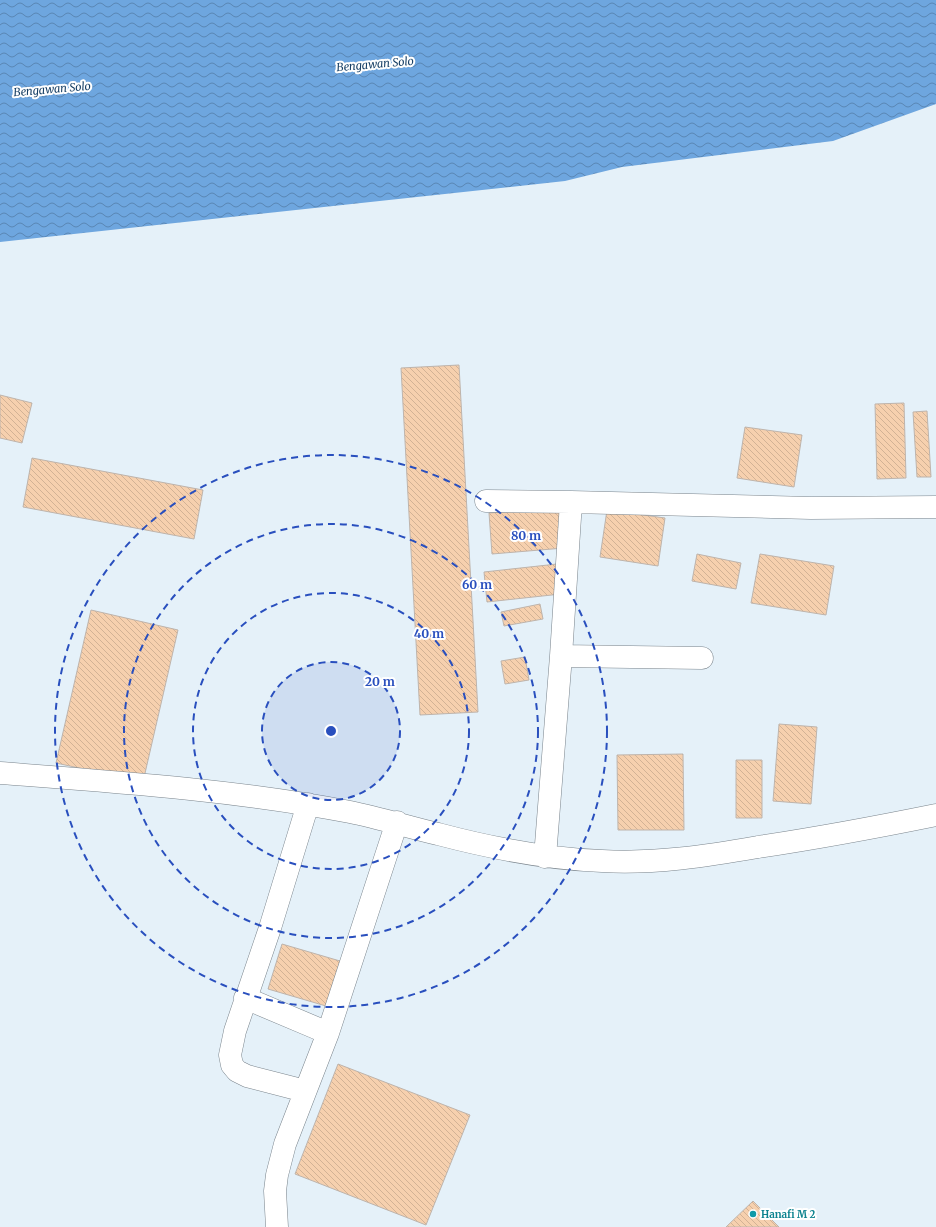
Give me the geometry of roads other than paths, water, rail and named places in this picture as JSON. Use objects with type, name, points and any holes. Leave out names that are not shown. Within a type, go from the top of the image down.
[{"type":"street","points":[[486,501],[811,508],[936,507]]},
{"type":"street","points":[[545,856],[561,656],[571,502]]},
{"type":"street","points":[[561,656],[702,658]]},
{"type":"street","points":[[0,774],[207,791],[308,804],[397,822],[437,834],[488,846],[545,856],[602,861],[634,862],[675,859],[776,845],[936,815]]},
{"type":"street","points":[[305,1091],[247,1076],[233,1068],[230,1059],[232,1042],[245,998],[270,928],[308,804]]},
{"type":"street","points":[[277,1227],[275,1190],[276,1175],[285,1144],[328,1033],[397,822]]},
{"type":"street","points":[[245,998],[328,1033]]},
{"type":"water","name":"Bengawan Solo","points":[[0,0],[936,0],[936,104],[833,141],[622,167],[565,181],[0,242]]},
{"type":"place","name":"Hanafi M 2","points":[[753,1214]]}]
